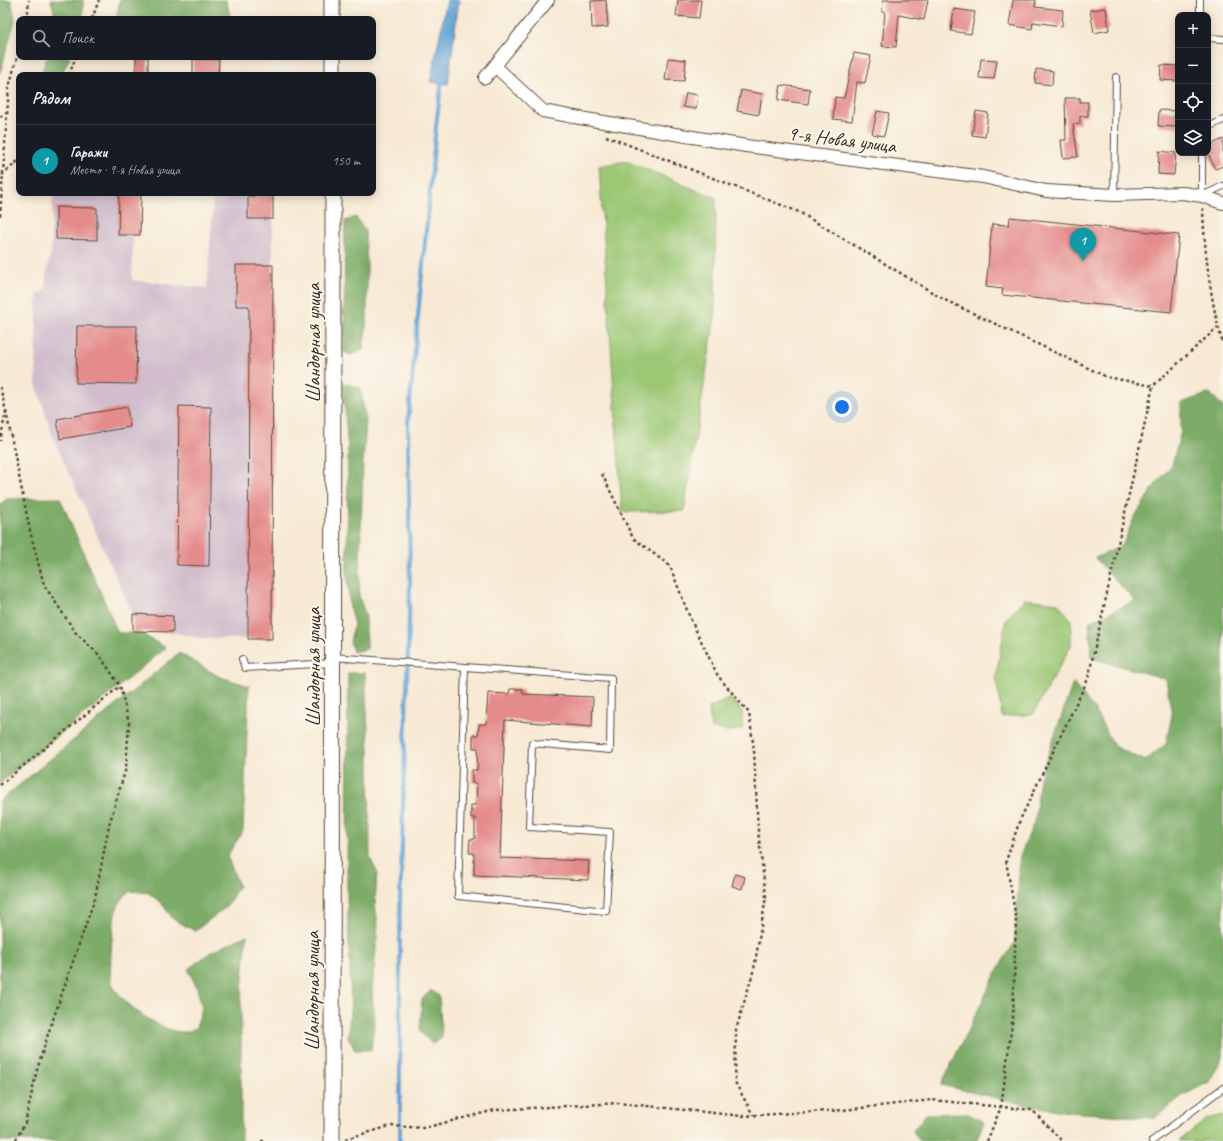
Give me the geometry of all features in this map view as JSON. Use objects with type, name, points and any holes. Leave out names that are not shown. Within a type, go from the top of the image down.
[{"type":"street","points":[[332,0],[332,16]]},
{"type":"street","points":[[485,78],[548,0]]},
{"type":"street","points":[[332,60],[333,72]]},
{"type":"street","name":"9-я Новая улица","points":[[495,66],[543,111],[746,146],[982,177],[1046,191],[1114,195],[1178,192],[1202,196],[1223,203]]},
{"type":"street","name":"Шандорная улица","points":[[333,196],[333,660],[338,1140]]},
{"type":"lane","points":[[1200,0],[1200,12]]},
{"type":"lane","points":[[1211,38],[1223,39]]},
{"type":"lane","points":[[1114,195],[1116,77]]},
{"type":"lane","points":[[1211,126],[1223,120]]},
{"type":"lane","points":[[1202,156],[1202,196],[1223,186]]},
{"type":"lane","points":[[242,659],[245,668],[333,660],[464,667],[611,678],[610,750],[532,743],[528,827],[610,832],[606,911],[458,896],[464,667]]},
{"type":"lane","points":[[1152,1141],[1223,1088]]},
{"type":"path","points":[[27,16],[29,0]]},
{"type":"path","points":[[93,16],[99,0]]},
{"type":"path","points":[[0,216],[9,87],[16,60]]},
{"type":"path","points":[[69,72],[75,60]]},
{"type":"path","points":[[0,117],[7,113]]},
{"type":"path","points":[[601,134],[799,212],[946,300],[1107,377],[1153,386]]},
{"type":"path","points":[[2,175],[16,163]]},
{"type":"path","points":[[1202,196],[1204,232],[1218,327],[1223,344]]},
{"type":"path","points":[[987,1141],[1001,1107],[1014,1009],[1016,918],[1006,861],[1020,820],[1088,679],[1153,386],[1218,327]]},
{"type":"path","points":[[0,387],[30,531],[44,585],[76,633],[100,656],[120,686],[129,723],[126,768],[109,825],[95,898],[48,1034],[37,1070],[25,1123],[15,1141]]},
{"type":"path","points":[[0,441],[6,411]]},
{"type":"path","points":[[602,474],[633,538],[670,566],[690,618],[718,676],[749,713],[754,750],[758,831],[766,897],[754,969],[736,1030],[735,1082],[753,1115]]},
{"type":"path","points":[[0,785],[120,686]]},
{"type":"path","points":[[338,1140],[391,1126],[424,1128],[495,1110],[619,1103],[742,1116],[843,1110],[932,1100],[1032,1110],[1062,1141]]},
{"type":"path","points":[[261,1141],[266,1141]]},
{"type":"shaded area","points":[[53,196],[135,196],[132,280],[207,288],[214,196],[273,196],[272,639],[198,638],[173,632],[133,631],[133,614],[53,438],[36,384],[37,294],[46,291],[46,275],[51,252]]},
{"type":"green space","points":[[0,0],[11,0],[15,20],[0,73]]},
{"type":"green space","points":[[51,0],[83,0],[83,16],[53,16],[54,11]]},
{"type":"green space","points":[[120,0],[226,0],[230,16],[117,16]]},
{"type":"green space","points":[[46,60],[68,60],[62,72],[42,72]]},
{"type":"green space","points":[[626,161],[716,198],[715,316],[684,511],[622,512],[599,166]]},
{"type":"green space","points":[[356,217],[365,231],[367,264],[367,320],[363,350],[351,355],[344,352],[345,221]]},
{"type":"green space","points":[[343,383],[360,388],[366,421],[363,462],[359,596],[366,617],[367,649],[353,652],[350,641],[354,625],[350,609],[347,573],[348,451]]},
{"type":"green space","points":[[1210,393],[1223,407],[1223,1056],[1209,1082],[1182,1096],[1155,1118],[1069,1112],[1027,1105],[941,1085],[999,967],[1015,942],[1020,856],[1035,820],[1040,778],[1073,683],[1094,709],[1114,746],[1145,761],[1166,744],[1172,715],[1166,679],[1092,658],[1089,622],[1135,601],[1095,558],[1122,546],[1134,518],[1153,488],[1172,465],[1181,431],[1181,403]]},
{"type":"green space","points":[[60,498],[118,633],[140,633],[166,648],[0,783],[0,505],[6,499]]},
{"type":"green space","points":[[1024,599],[1058,603],[1071,620],[1071,646],[1033,714],[1002,717],[996,677],[1006,620]]},
{"type":"green space","points":[[179,653],[220,677],[249,686],[243,831],[227,856],[239,886],[226,907],[195,931],[173,919],[162,904],[149,893],[129,891],[116,911],[111,948],[111,978],[117,991],[143,1016],[165,1028],[188,1032],[196,1028],[202,1008],[197,988],[188,969],[211,952],[247,935],[241,1002],[241,1141],[0,1141],[0,801]]},
{"type":"green space","points":[[348,673],[365,673],[369,750],[370,858],[377,872],[375,904],[378,926],[372,992],[375,1019],[371,1050],[355,1050],[348,1037],[351,998],[347,894]]},
{"type":"green space","points":[[731,698],[742,711],[743,729],[728,731],[711,728],[709,708]]},
{"type":"green space","points":[[431,990],[439,996],[442,1038],[432,1044],[420,1031],[422,999]]},
{"type":"green space","points":[[966,1113],[984,1122],[976,1141],[920,1141],[913,1131],[926,1114]]},
{"type":"green space","points":[[1223,1115],[1223,1141],[1179,1141],[1207,1119]]},
{"type":"water","points":[[447,0],[459,0],[448,84],[430,82]]},
{"type":"building","points":[[606,0],[608,27],[592,28],[591,1]]},
{"type":"building","points":[[678,0],[701,0],[699,18],[676,16]]},
{"type":"building","points":[[883,0],[928,0],[924,20],[899,15],[896,47],[882,46],[885,12],[882,12]]},
{"type":"building","points":[[1013,0],[1036,0],[1035,7],[1063,10],[1062,26],[1033,22],[1032,29],[1009,25]]},
{"type":"building","points":[[1106,8],[1109,30],[1094,33],[1090,10]]},
{"type":"building","points":[[954,9],[975,12],[971,34],[951,31]]},
{"type":"building","points":[[854,53],[871,56],[865,83],[857,82],[852,121],[833,119],[835,97],[844,98]]},
{"type":"building","points":[[668,58],[686,60],[684,81],[665,80]]},
{"type":"building","points":[[981,59],[997,60],[994,79],[979,78]]},
{"type":"building","points":[[136,60],[148,60],[148,72],[136,72]]},
{"type":"building","points":[[193,60],[219,60],[218,72],[193,72]]},
{"type":"building","points":[[1161,65],[1175,66],[1175,81],[1160,80]]},
{"type":"building","points":[[1036,69],[1053,71],[1052,85],[1035,83]]},
{"type":"building","points":[[781,85],[810,89],[808,104],[778,100]]},
{"type":"building","points":[[741,90],[762,94],[759,115],[737,111]]},
{"type":"building","points":[[686,93],[698,95],[696,109],[683,107]]},
{"type":"building","points":[[1065,98],[1080,98],[1080,102],[1088,102],[1088,116],[1080,116],[1080,124],[1073,124],[1078,157],[1063,158],[1061,140],[1066,140]]},
{"type":"building","points":[[1159,110],[1175,111],[1175,127],[1158,126]]},
{"type":"building","points":[[877,111],[889,113],[884,136],[872,134]]},
{"type":"building","points":[[976,111],[988,113],[985,137],[972,135]]},
{"type":"building","points":[[1223,139],[1223,166],[1215,169],[1209,156],[1211,156],[1211,145]]},
{"type":"building","points":[[1159,151],[1175,153],[1174,175],[1158,174]]},
{"type":"building","points":[[119,196],[141,196],[140,235],[118,235]]},
{"type":"building","points":[[248,196],[273,196],[273,219],[248,219]]},
{"type":"building","points":[[56,207],[97,208],[97,240],[56,239]]},
{"type":"building","points":[[1010,217],[1179,235],[1171,312],[1002,295],[1003,289],[986,287],[992,224],[1009,225]]},
{"type":"building","points":[[236,265],[273,265],[272,639],[248,639],[249,306],[236,306]]},
{"type":"building","points":[[77,326],[137,326],[136,384],[76,383]]},
{"type":"building","points":[[179,406],[211,407],[209,566],[177,565]]},
{"type":"building","points":[[127,407],[130,427],[60,439],[57,419]]},
{"type":"building","points":[[133,614],[173,616],[173,632],[133,631]]},
{"type":"building","points":[[510,689],[523,689],[523,694],[593,697],[592,727],[505,720],[500,858],[589,861],[588,880],[474,875],[474,853],[469,853],[470,839],[475,839],[475,818],[471,818],[471,805],[476,805],[477,783],[472,783],[472,770],[477,770],[478,748],[473,748],[473,735],[478,735],[479,724],[486,724],[488,693],[509,694]]},
{"type":"building","points":[[735,874],[745,877],[742,889],[732,886]]},
{"type":"waterway","points":[[400,1141],[400,905],[410,586],[408,422],[436,126],[442,79]]},
{"type":"place","name":"Гаражи","points":[[1083,261]]}]
